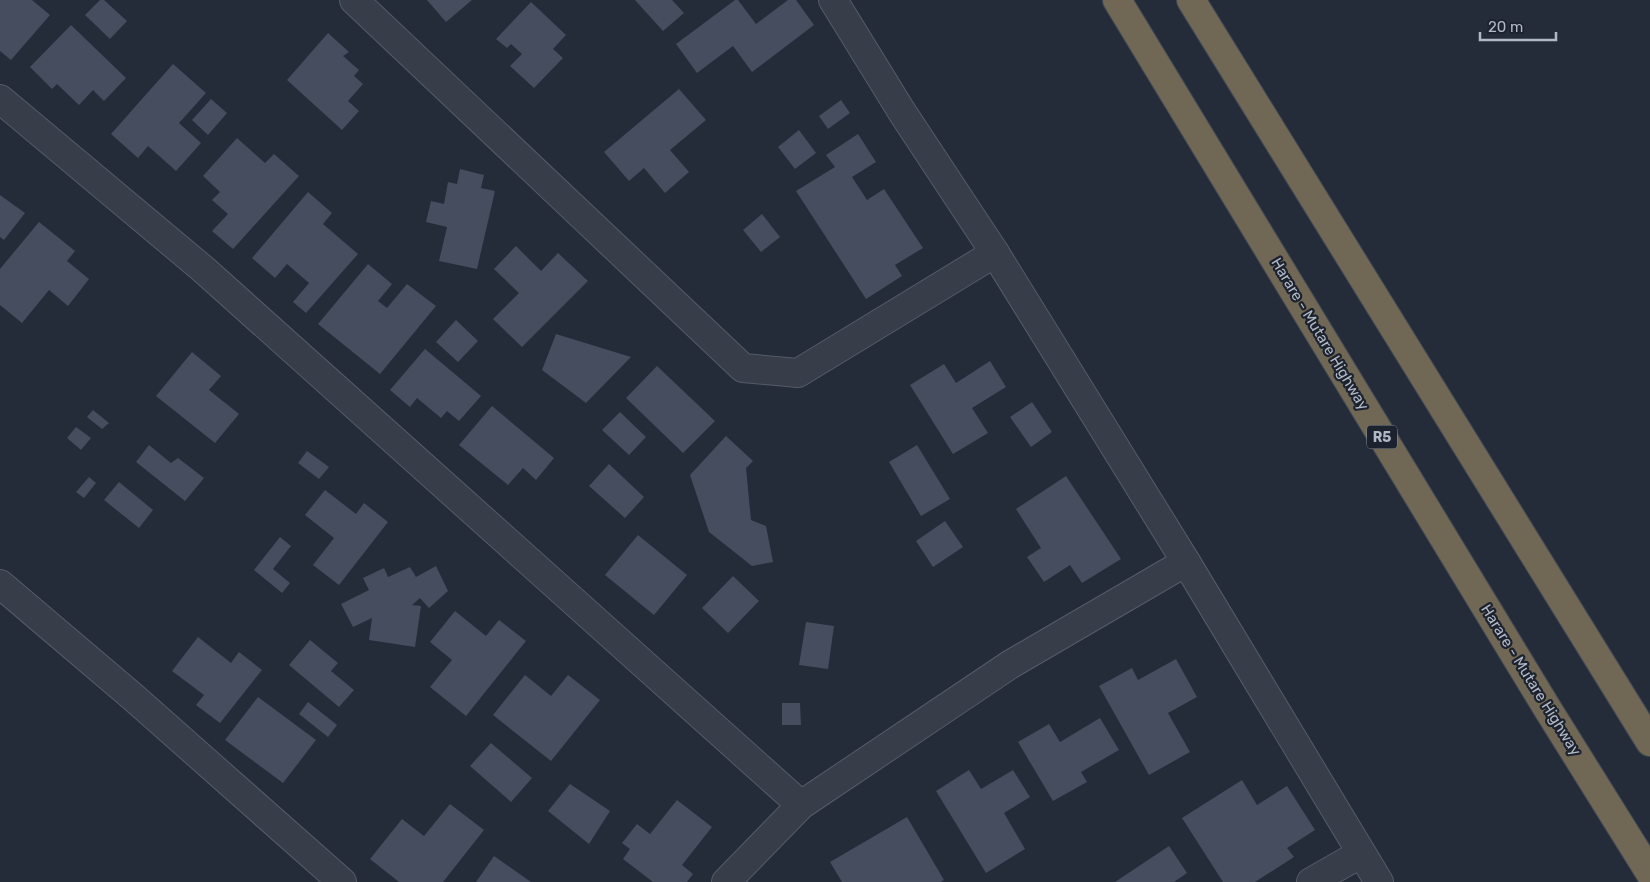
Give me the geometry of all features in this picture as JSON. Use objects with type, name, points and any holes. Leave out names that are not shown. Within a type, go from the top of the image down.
[{"type":"highway","name":"Harare - Mutare Highway","points":[[1117,0],[1547,708],[1650,873]]},
{"type":"highway","points":[[1191,0],[1650,742]]},
{"type":"street","points":[[354,0],[743,368],[798,373],[995,253]]},
{"type":"street","points":[[834,0],[902,112],[995,253],[1186,562],[1360,854],[1379,882]]},
{"type":"street","points":[[0,99],[203,269],[801,805]]},
{"type":"street","points":[[726,882],[801,805],[1011,664],[1186,562]]},
{"type":"street","points":[[0,584],[134,698],[342,882]]},
{"type":"street","points":[[1310,882],[1360,854]]},
{"type":"building","points":[[0,0],[32,0],[50,15],[11,60],[0,51]]},
{"type":"building","points":[[100,0],[104,0],[127,21],[110,39],[85,15]]},
{"type":"building","points":[[427,0],[472,0],[446,22]]},
{"type":"building","points":[[635,0],[672,0],[684,13],[663,31]]},
{"type":"building","points":[[735,0],[738,0],[756,24],[788,0],[796,0],[814,25],[752,72],[733,46],[697,73],[676,44]]},
{"type":"building","points":[[531,2],[566,35],[553,49],[563,58],[534,88],[510,66],[522,54],[511,44],[507,48],[496,39]]},
{"type":"building","points":[[71,25],[126,78],[104,101],[93,90],[79,105],[57,84],[52,89],[30,67]]},
{"type":"building","points":[[328,33],[349,52],[343,56],[359,70],[354,76],[363,84],[348,101],[359,111],[342,130],[287,80]]},
{"type":"building","points":[[173,64],[206,93],[179,123],[201,143],[176,171],[148,146],[138,158],[111,134]]},
{"type":"building","points":[[679,89],[706,120],[670,150],[689,172],[665,193],[644,168],[629,181],[604,152]]},
{"type":"building","points":[[211,99],[227,113],[208,135],[192,120]]},
{"type":"building","points":[[841,100],[850,113],[828,129],[819,116]]},
{"type":"building","points":[[799,130],[816,153],[795,169],[778,147]]},
{"type":"building","points":[[858,134],[876,162],[852,177],[867,200],[884,189],[923,248],[895,265],[902,276],[866,299],[796,191],[835,167],[826,155]]},
{"type":"building","points":[[237,138],[265,163],[274,154],[299,176],[233,249],[212,231],[228,214],[212,200],[220,192],[203,176]]},
{"type":"building","points":[[460,169],[484,175],[481,188],[495,191],[477,269],[439,261],[447,227],[426,222],[431,201],[444,204],[448,182],[457,184]]},
{"type":"building","points":[[308,192],[332,213],[323,224],[358,254],[306,313],[293,302],[309,283],[287,264],[275,278],[252,258]]},
{"type":"building","points":[[0,195],[25,213],[4,240],[0,237]]},
{"type":"building","points":[[762,214],[780,237],[761,252],[743,230]]},
{"type":"building","points":[[39,222],[75,251],[67,261],[89,279],[68,306],[49,290],[22,323],[0,305],[0,269]]},
{"type":"building","points":[[516,246],[541,271],[558,253],[588,281],[522,347],[493,319],[519,293],[494,269]]},
{"type":"building","points":[[368,264],[392,284],[378,301],[387,308],[407,284],[436,306],[380,374],[318,324]]},
{"type":"building","points":[[456,320],[478,341],[458,362],[436,342]]},
{"type":"building","points":[[556,334],[631,357],[586,403],[542,370]]},
{"type":"building","points":[[425,349],[481,396],[459,421],[447,411],[441,418],[417,398],[410,407],[390,390]]},
{"type":"building","points":[[192,352],[221,376],[209,390],[239,414],[215,443],[156,396]]},
{"type":"building","points":[[990,361],[1006,387],[972,408],[988,433],[953,454],[910,385],[944,364],[956,383]]},
{"type":"building","points":[[657,366],[715,421],[683,453],[626,398]]},
{"type":"building","points":[[1032,402],[1052,432],[1031,447],[1010,417]]},
{"type":"building","points":[[492,406],[554,458],[536,480],[523,468],[508,485],[459,445]]},
{"type":"building","points":[[93,410],[109,423],[102,429],[87,417]]},
{"type":"building","points":[[620,412],[646,437],[629,455],[602,430]]},
{"type":"building","points":[[76,427],[91,438],[81,450],[67,438]]},
{"type":"building","points":[[726,436],[753,461],[746,468],[751,520],[766,526],[773,562],[752,566],[709,532],[690,475]]},
{"type":"building","points":[[149,445],[171,463],[178,458],[204,478],[185,501],[136,462]]},
{"type":"building","points":[[917,445],[950,499],[921,516],[889,462]]},
{"type":"building","points":[[307,451],[329,467],[319,479],[298,463]]},
{"type":"building","points":[[609,464],[644,497],[625,518],[589,486]]},
{"type":"building","points":[[1066,476],[1121,559],[1082,583],[1070,565],[1044,582],[1027,557],[1041,548],[1016,509]]},
{"type":"building","points":[[89,477],[96,483],[84,498],[76,492]]},
{"type":"building","points":[[119,482],[153,510],[139,528],[104,500]]},
{"type":"building","points":[[325,490],[356,514],[364,503],[388,522],[339,585],[313,565],[334,538],[305,515]]},
{"type":"building","points":[[945,521],[963,547],[933,567],[916,541]]},
{"type":"building","points":[[638,535],[687,575],[654,615],[605,575]]},
{"type":"building","points":[[280,537],[291,546],[273,569],[290,583],[282,593],[254,570]]},
{"type":"building","points":[[436,566],[448,591],[429,608],[420,598],[412,605],[421,606],[415,647],[369,640],[372,618],[353,627],[341,604],[369,590],[363,578],[384,568],[388,577],[410,567],[416,577]]},
{"type":"building","points":[[733,576],[759,601],[728,633],[702,608]]},
{"type":"building","points":[[455,611],[486,636],[499,620],[526,641],[466,716],[430,687],[452,660],[430,642]]},
{"type":"building","points":[[806,622],[834,626],[828,669],[799,665]]},
{"type":"building","points":[[198,637],[231,663],[239,652],[262,670],[220,723],[196,705],[204,695],[172,671]]},
{"type":"building","points":[[310,640],[338,663],[331,671],[354,690],[339,707],[289,665]]},
{"type":"building","points":[[1176,659],[1197,697],[1168,713],[1190,752],[1149,775],[1099,686],[1132,668],[1138,680]]},
{"type":"building","points":[[525,675],[551,696],[568,675],[600,700],[551,761],[493,715]]},
{"type":"building","points":[[258,697],[316,740],[283,783],[225,740]]},
{"type":"building","points":[[308,702],[337,725],[328,737],[299,714]]},
{"type":"building","points":[[782,703],[800,703],[801,725],[782,725]]},
{"type":"building","points":[[1100,718],[1119,750],[1081,772],[1087,782],[1053,801],[1018,742],[1049,724],[1060,742]]},
{"type":"building","points":[[491,743],[532,778],[511,802],[470,766]]},
{"type":"building","points":[[969,770],[981,789],[1013,770],[1030,797],[1004,813],[1025,849],[986,873],[936,791]]},
{"type":"building","points":[[1242,780],[1257,805],[1287,786],[1315,830],[1287,848],[1294,857],[1255,882],[1223,882],[1182,818]]},
{"type":"building","points":[[570,784],[610,811],[589,844],[548,811]]},
{"type":"building","points":[[677,800],[712,827],[682,865],[693,874],[687,882],[653,882],[623,859],[630,849],[622,843],[637,824],[650,834]]},
{"type":"building","points":[[450,804],[484,830],[443,882],[399,882],[370,859],[402,819],[424,836]]},
{"type":"building","points":[[907,817],[944,880],[941,882],[842,882],[830,862]]},
{"type":"building","points":[[1169,846],[1187,873],[1174,882],[1115,882]]},
{"type":"building","points":[[494,856],[531,882],[476,882]]}]
